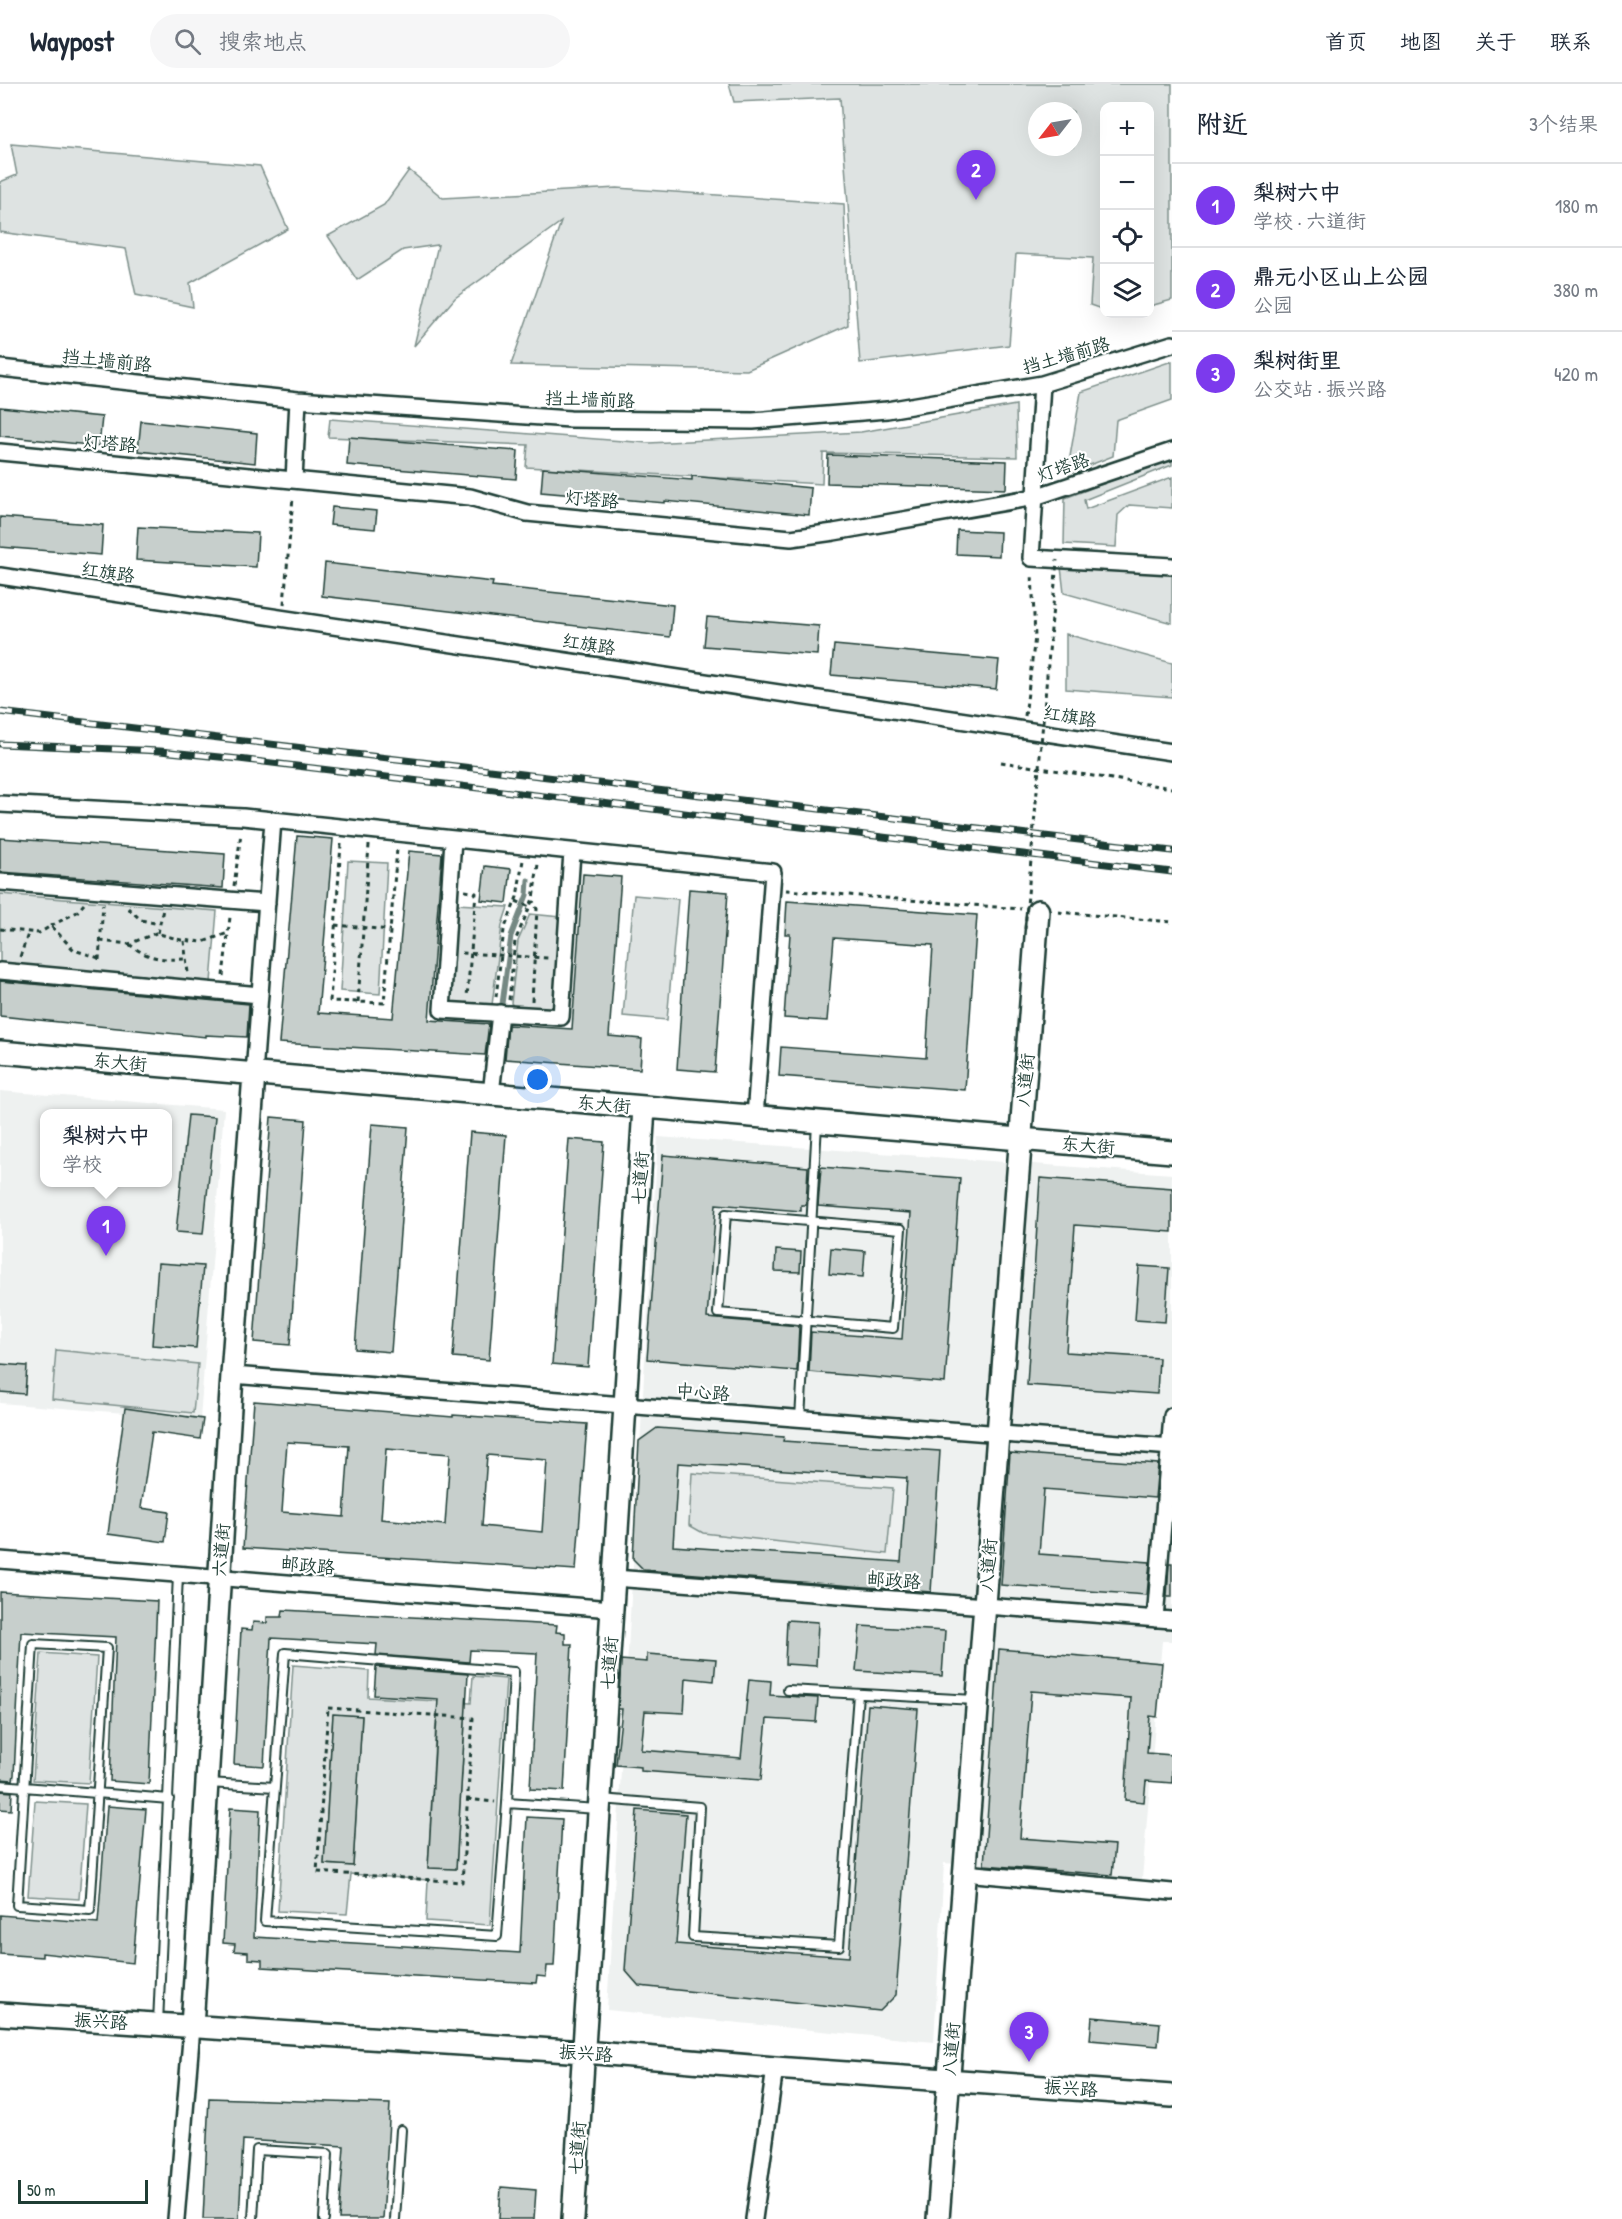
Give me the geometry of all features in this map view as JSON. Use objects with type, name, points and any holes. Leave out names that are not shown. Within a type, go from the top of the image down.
[{"type":"street","name":"挡土墙前路","points":[[0,368],[298,400],[570,419],[753,421],[887,410],[1042,384],[1172,344]]},
{"type":"street","points":[[1042,384],[1031,558],[1172,566]]},
{"type":"street","points":[[294,480],[298,400]]},
{"type":"street","name":"灯塔路","points":[[0,453],[470,498],[527,513],[791,538],[1035,497],[1172,451]]},
{"type":"street","name":"红旗路","points":[[0,576],[1172,752]]},
{"type":"street","points":[[0,804],[242,816],[773,872],[755,1117]]},
{"type":"street","points":[[254,1074],[273,820]]},
{"type":"street","points":[[453,839],[442,1010],[561,1017],[572,852]]},
{"type":"street","points":[[0,882],[267,903]]},
{"type":"street","name":"八道街","points":[[938,2219],[1038,911]]},
{"type":"street","points":[[7,972],[260,995]]},
{"type":"street","points":[[491,1094],[500,1013]]},
{"type":"street","name":"东大街","points":[[0,1052],[1172,1152]]},
{"type":"street","name":"六道街","points":[[192,2027],[232,1375],[254,1074]]},
{"type":"street","name":"七道街","points":[[573,2219],[644,1107]]},
{"type":"street","name":"中心路","points":[[232,1375],[1171,1447]]},
{"type":"street","points":[[1155,1619],[1172,1416]]},
{"type":"street","name":"邮政路","points":[[0,1560],[612,1609]]},
{"type":"street","name":"邮政路","points":[[614,1578],[1172,1620]]},
{"type":"street","points":[[964,1873],[1172,1892]]},
{"type":"street","name":"振兴路","points":[[0,2014],[584,2052],[1172,2096]]},
{"type":"street","points":[[176,2219],[192,2027]]},
{"type":"street","points":[[754,2219],[775,2068]]},
{"type":"lane","points":[[800,1419],[817,1122]]},
{"type":"lane","points":[[726,1214],[811,1221],[901,1229],[893,1328],[718,1313],[726,1214]]},
{"type":"lane","points":[[158,2025],[170,1798],[178,1575]]},
{"type":"lane","points":[[33,1644],[107,1648],[90,1910],[17,1905],[25,1787],[33,1644]]},
{"type":"lane","points":[[285,1653],[514,1672],[507,1803],[497,1936],[265,1921],[285,1653]]},
{"type":"lane","points":[[788,1690],[977,1700]]},
{"type":"lane","points":[[507,1803],[700,1808],[693,1937],[839,1946],[858,1694]]},
{"type":"lane","points":[[207,1783],[275,1787]]},
{"type":"lane","points":[[0,1785],[170,1798]]},
{"type":"lane","points":[[395,2219],[401,2130]]},
{"type":"lane","points":[[253,2219],[257,2150],[328,2154],[324,2219]]},
{"type":"path","points":[[283,618],[294,480]]},
{"type":"path","points":[[1024,729],[1035,637],[1031,558]]},
{"type":"path","points":[[1025,929],[1057,560]]},
{"type":"path","points":[[1001,762],[1172,788]]},
{"type":"path","points":[[343,827],[330,1001],[384,1003],[398,833]]},
{"type":"path","points":[[358,1002],[370,830]]},
{"type":"path","points":[[500,1013],[515,941],[532,901],[532,848]]},
{"type":"path","points":[[500,1013],[504,930],[517,901],[532,848]]},
{"type":"path","points":[[772,888],[1172,922]]},
{"type":"path","points":[[0,929],[39,933],[77,912],[100,890]]},
{"type":"path","points":[[97,980],[100,890]]},
{"type":"path","points":[[450,890],[476,893],[466,1011]]},
{"type":"path","points":[[122,892],[130,911],[141,920],[159,924]]},
{"type":"path","points":[[158,933],[165,895]]},
{"type":"path","points":[[517,901],[529,907]]},
{"type":"path","points":[[530,1015],[536,957],[537,909],[532,901]]},
{"type":"path","points":[[335,925],[390,930]]},
{"type":"path","points":[[51,926],[74,950],[99,958]]},
{"type":"path","points":[[7,972],[29,931]]},
{"type":"path","points":[[100,941],[129,944],[158,933],[184,941],[203,942],[228,933]]},
{"type":"path","points":[[184,941],[192,989]]},
{"type":"path","points":[[129,944],[142,953],[159,960],[186,959]]},
{"type":"path","points":[[446,952],[565,959]]},
{"type":"path","points":[[328,1708],[473,1718],[467,1799],[462,1882],[317,1872],[328,1708]]},
{"type":"path","points":[[467,1799],[507,1803]]},
{"type":"shaded area","points":[[729,84],[1172,84],[1172,300],[1154,305],[1154,102],[1100,102],[1100,309],[1090,305],[1093,258],[1016,254],[1009,345],[860,363],[840,98],[734,102]]},
{"type":"shaded area","points":[[11,144],[260,166],[288,229],[190,283],[193,307],[136,295],[126,249],[0,232],[0,182],[17,175]]},
{"type":"shaded area","points":[[409,170],[443,198],[617,188],[844,204],[848,325],[747,370],[511,365],[561,222],[455,298],[414,346],[438,245],[403,250],[357,280],[328,236],[384,205]]},
{"type":"shaded area","points":[[1172,361],[1172,400],[1116,420],[1113,456],[1067,474],[1081,392]]},
{"type":"shaded area","points":[[1016,405],[1017,457],[823,453],[822,484],[526,467],[528,445],[328,437],[330,419],[649,443],[861,432]]},
{"type":"shaded area","points":[[1172,458],[1172,465],[1084,500],[1086,509],[1172,477],[1172,508],[1129,505],[1118,515],[1116,547],[1064,544],[1065,498]]},
{"type":"shaded area","points":[[1061,567],[1172,574],[1172,623],[1064,593]]},
{"type":"shaded area","points":[[1066,634],[1172,663],[1172,697],[1066,689]]},
{"type":"shaded area","points":[[348,861],[387,863],[380,994],[340,991]]},
{"type":"shaded area","points":[[0,894],[217,911],[211,982],[0,966]]},
{"type":"shaded area","points":[[634,895],[678,899],[667,1020],[623,1016]]},
{"type":"shaded area","points":[[456,904],[508,907],[502,925],[492,1005],[449,1002]]},
{"type":"shaded area","points":[[530,914],[561,917],[555,1009],[514,1007],[511,1003],[518,941]]},
{"type":"shaded area","points":[[0,1091],[224,1109],[200,1419],[0,1403]]},
{"type":"shaded area","points":[[658,1137],[1172,1174],[1172,1641],[1162,1641],[1142,1879],[944,1863],[934,2042],[607,2010]]},
{"type":"shaded area","points":[[56,1350],[198,1364],[193,1413],[52,1399]]},
{"type":"shaded area","points":[[692,1473],[893,1488],[887,1554],[703,1533],[689,1525]]},
{"type":"shaded area","points":[[41,1653],[97,1657],[89,1783],[33,1780]]},
{"type":"shaded area","points":[[293,1665],[369,1671],[368,1697],[471,1703],[473,1676],[506,1679],[490,1925],[426,1921],[428,1880],[351,1874],[347,1914],[278,1911]],"holes":[[[333,1715],[362,1716],[353,1866],[324,1864]],[[436,1721],[465,1723],[456,1869],[428,1867]]]},
{"type":"shaded area","points":[[35,1801],[86,1804],[79,1899],[28,1896]]},
{"type":"building","points":[[0,407],[102,417],[99,446],[0,436]]},
{"type":"building","points":[[141,421],[257,433],[255,463],[138,451]]},
{"type":"building","points":[[349,437],[518,451],[516,479],[347,465]]},
{"type":"building","points":[[828,455],[1007,461],[1006,489],[827,483]]},
{"type":"building","points":[[543,468],[692,480],[692,476],[811,488],[809,515],[541,492]]},
{"type":"building","points":[[332,507],[377,511],[375,529],[330,525]]},
{"type":"building","points":[[0,517],[103,525],[101,555],[0,547]]},
{"type":"building","points":[[138,527],[258,533],[256,567],[136,560]]},
{"type":"building","points":[[957,530],[1000,532],[999,556],[956,554]]},
{"type":"building","points":[[325,563],[493,582],[492,586],[673,605],[670,637],[322,596]]},
{"type":"building","points":[[707,617],[819,626],[817,655],[704,646]]},
{"type":"building","points":[[834,645],[999,660],[996,689],[831,675]]},
{"type":"building","points":[[297,836],[333,839],[318,1013],[393,1018],[409,851],[442,854],[429,1020],[489,1024],[485,1055],[279,1043]]},
{"type":"building","points":[[0,838],[225,854],[223,888],[0,872]]},
{"type":"building","points":[[485,866],[511,869],[507,903],[481,900]]},
{"type":"building","points":[[583,874],[621,877],[609,1036],[642,1039],[640,1069],[505,1059],[508,1025],[572,1029]]},
{"type":"building","points":[[689,889],[728,892],[715,1072],[677,1069]]},
{"type":"building","points":[[787,901],[977,915],[965,1090],[779,1076],[781,1047],[926,1058],[933,945],[834,938],[827,1021],[784,1018],[790,934],[785,934]]},
{"type":"building","points":[[0,981],[249,1004],[247,1037],[206,1035],[206,1037],[0,1016]]},
{"type":"building","points":[[188,1115],[215,1117],[203,1234],[176,1232]]},
{"type":"building","points":[[271,1117],[306,1120],[290,1345],[254,1342]]},
{"type":"building","points":[[372,1124],[408,1127],[391,1352],[355,1349]]},
{"type":"building","points":[[470,1132],[506,1135],[489,1360],[453,1357]]},
{"type":"building","points":[[569,1139],[604,1142],[588,1367],[552,1364]]},
{"type":"building","points":[[663,1155],[808,1167],[806,1205],[801,1205],[801,1211],[716,1204],[707,1318],[799,1326],[797,1371],[647,1359]]},
{"type":"building","points":[[821,1167],[960,1178],[945,1383],[809,1372],[811,1332],[902,1339],[911,1213],[818,1206]]},
{"type":"building","points":[[1040,1178],[1172,1188],[1172,1232],[1075,1225],[1066,1352],[1159,1358],[1157,1394],[1027,1385]]},
{"type":"building","points":[[831,1248],[865,1251],[863,1277],[829,1274]]},
{"type":"building","points":[[776,1250],[801,1252],[800,1272],[775,1271]]},
{"type":"building","points":[[158,1263],[203,1266],[196,1348],[152,1345]]},
{"type":"building","points":[[1139,1266],[1169,1268],[1165,1322],[1135,1320]]},
{"type":"building","points":[[0,1364],[27,1366],[25,1394],[0,1392]]},
{"type":"building","points":[[254,1401],[453,1417],[453,1415],[587,1424],[576,1570],[243,1548]],"holes":[[[287,1442],[349,1446],[344,1517],[282,1512]],[[386,1449],[450,1454],[445,1525],[381,1519]],[[487,1455],[547,1460],[542,1532],[482,1526]]]},
{"type":"building","points":[[125,1408],[203,1419],[200,1439],[152,1432],[141,1508],[169,1512],[165,1542],[108,1534]]},
{"type":"building","points":[[657,1428],[784,1437],[783,1441],[940,1451],[931,1592],[644,1570],[633,1559],[639,1441]],"holes":[[[678,1463],[907,1478],[901,1562],[673,1546]]]},
{"type":"building","points":[[1010,1453],[1158,1464],[1155,1498],[1044,1489],[1039,1554],[1150,1562],[1147,1595],[1001,1585]]},
{"type":"building","points":[[1169,1563],[1172,1563],[1172,1597],[1167,1597]]},
{"type":"building","points":[[0,1592],[157,1601],[149,1784],[110,1781],[116,1637],[21,1632],[14,1775],[13,1780],[0,1779]]},
{"type":"building","points":[[283,1610],[557,1625],[556,1632],[565,1633],[565,1644],[572,1644],[564,1791],[530,1789],[537,1653],[470,1650],[469,1662],[376,1655],[377,1644],[271,1638],[264,1766],[234,1764],[241,1629],[252,1630],[253,1622],[267,1623],[267,1617],[282,1617]]},
{"type":"building","points":[[787,1620],[818,1622],[816,1666],[785,1664]]},
{"type":"building","points":[[860,1626],[945,1631],[942,1676],[856,1671]]},
{"type":"building","points":[[999,1649],[1162,1663],[1157,1717],[1150,1716],[1147,1753],[1172,1755],[1172,1783],[1146,1781],[1144,1802],[1125,1800],[1131,1698],[1031,1691],[1020,1838],[1115,1845],[1112,1875],[984,1865]]},
{"type":"building","points":[[647,1654],[716,1659],[714,1681],[686,1678],[684,1713],[645,1711],[641,1750],[741,1758],[749,1679],[771,1681],[770,1695],[818,1698],[816,1722],[767,1719],[761,1780],[641,1771],[641,1767],[616,1765],[622,1709],[618,1709],[621,1660],[647,1662]]},
{"type":"building","points":[[376,1667],[468,1674],[456,1869],[428,1868],[438,1699],[374,1695]]},
{"type":"building","points":[[868,1705],[918,1709],[896,1995],[880,2011],[639,1986],[625,1970],[637,1810],[686,1814],[676,1944],[849,1957]]},
{"type":"building","points":[[333,1714],[362,1716],[353,1866],[324,1864]]},
{"type":"building","points":[[0,1791],[12,1792],[11,1810],[0,1809]]},
{"type":"building","points":[[107,1806],[146,1809],[133,1963],[42,1953],[42,1957],[0,1954],[0,1915],[98,1923]]},
{"type":"building","points":[[230,1808],[260,1810],[254,1937],[520,1953],[527,1817],[562,1819],[554,1966],[547,1966],[546,1977],[537,1976],[536,1983],[262,1967],[262,1960],[248,1959],[248,1952],[234,1951],[235,1944],[223,1943]]},
{"type":"building","points":[[1092,2017],[1160,2023],[1158,2046],[1090,2040]]},
{"type":"building","points":[[209,2098],[390,2104],[383,2219],[339,2219],[344,2146],[243,2140],[239,2219],[203,2219]]},
{"type":"building","points":[[501,2187],[536,2190],[534,2219],[499,2219]]},
{"type":"waterway","points":[[502,1004],[511,936],[527,895],[528,880]]},
{"type":"railway","points":[[0,712],[1172,851]]},
{"type":"railway","points":[[0,744],[160,751],[239,759],[1172,872]]},
{"type":"place","name":"鼎元小区山上公园","points":[[976,200]]},
{"type":"place","name":"梨树六中","points":[[106,1256]]},
{"type":"place","name":"梨树街里","points":[[1029,2062]]}]
